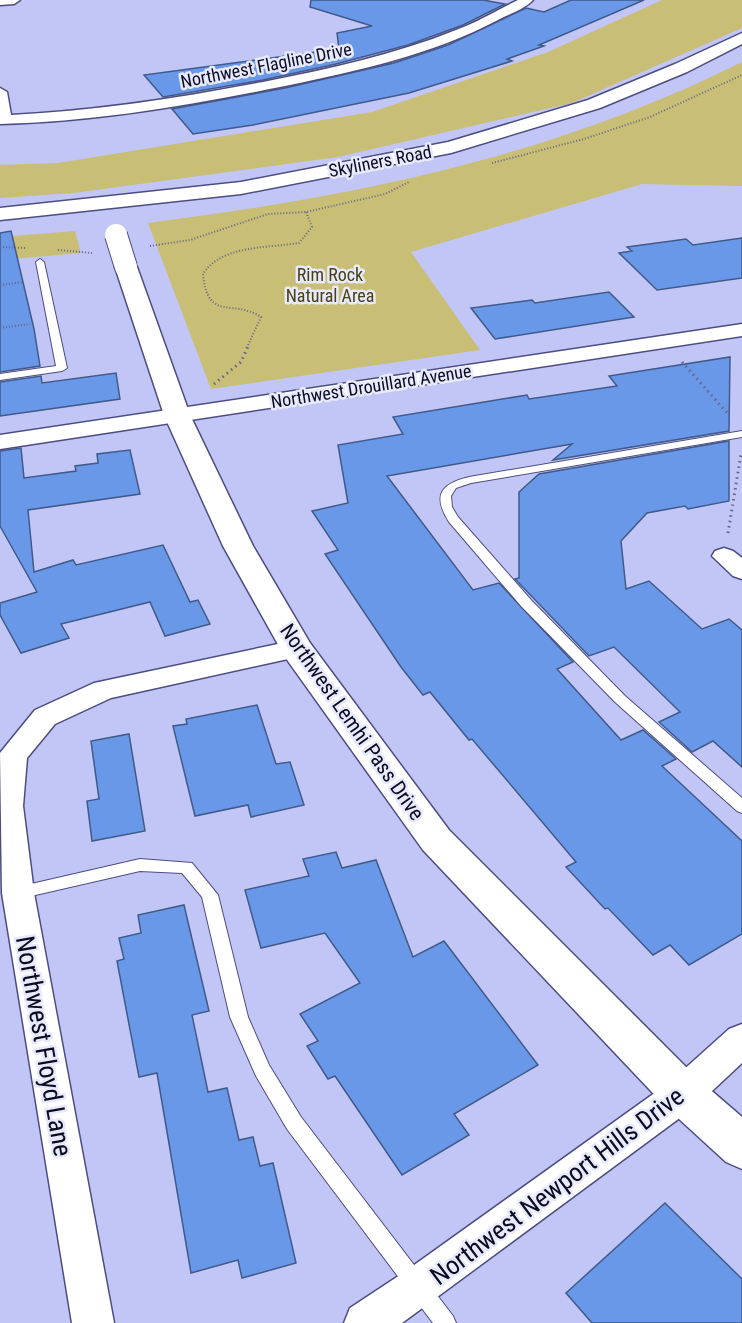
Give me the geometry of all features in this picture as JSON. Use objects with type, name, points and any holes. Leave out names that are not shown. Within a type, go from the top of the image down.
[{"type":"street","points":[[0,1],[14,0]]},
{"type":"street","name":"Northwest Flagline Drive","points":[[2,120],[101,112],[192,99],[317,76],[402,53],[461,33],[527,0]]},
{"type":"street","name":"Skyliners Road","points":[[0,214],[241,188],[451,147],[594,104],[681,68],[742,38]]},
{"type":"street","points":[[0,92],[2,120]]},
{"type":"street","name":"Northwest Lemhi Pass Drive","points":[[106,203],[177,415],[238,546],[297,649],[436,840],[683,1094],[742,1147]]},
{"type":"street","name":"Northwest Drouillard Avenue","points":[[0,442],[742,330]]},
{"type":"street","name":"Northwest Floyd Lane","points":[[93,1323],[18,893],[8,806],[13,756],[45,717],[104,690],[297,649]]},
{"type":"street","name":"Northwest Newport Hills Drive","points":[[365,1323],[418,1288],[683,1094],[742,1040]]},
{"type":"lane","points":[[0,377],[62,368],[40,262]]},
{"type":"lane","points":[[742,434],[469,480],[452,486],[445,496],[446,507],[453,519],[526,603],[620,699],[742,807]]},
{"type":"lane","points":[[18,893],[140,865],[186,867],[210,895],[239,1017],[262,1070],[294,1123],[446,1323]]},
{"type":"path","points":[[177,415],[212,390],[214,383],[242,363],[261,317],[253,311],[217,307],[209,301],[201,281],[202,273],[210,263],[229,254],[299,243],[312,227],[306,212]]},
{"type":"path","points":[[0,328],[52,321]]},
{"type":"path","points":[[664,342],[734,422]]},
{"type":"path","points":[[733,564],[742,450]]},
{"type":"green space","points":[[662,0],[742,0],[742,28],[572,103],[338,157],[74,193],[0,198],[0,165],[58,163],[372,112],[548,52]]},
{"type":"green space","name":"Rim Rock Natural Area","points":[[742,62],[742,186],[642,184],[411,252],[480,350],[211,389],[148,223],[302,200],[378,185],[526,148],[670,95]]},
{"type":"green space","points":[[75,231],[81,253],[0,260],[0,237]]},
{"type":"building","points":[[311,0],[483,0],[505,4],[463,25],[408,45],[263,80],[163,97],[144,75],[339,49],[337,33],[372,26],[310,7]]},
{"type":"building","points":[[571,0],[644,0],[539,45],[544,46],[507,59],[512,61],[409,93],[253,125],[193,134],[172,109],[285,88],[394,63],[448,45],[526,8],[544,12]]},
{"type":"building","points":[[11,231],[34,329],[40,366],[0,372],[0,233]]},
{"type":"building","points":[[742,238],[742,278],[657,290],[619,253],[632,251],[627,247],[686,239],[693,245]]},
{"type":"building","points":[[609,292],[634,317],[495,339],[471,308],[532,300],[535,303]]},
{"type":"building","points":[[730,357],[729,431],[553,460],[572,444],[387,476],[473,590],[499,583],[573,662],[557,669],[621,740],[643,730],[676,759],[662,766],[742,841],[742,934],[689,965],[670,945],[653,955],[608,908],[605,909],[566,867],[576,862],[472,739],[469,740],[430,692],[423,695],[401,667],[325,554],[338,550],[312,511],[348,503],[338,445],[403,434],[393,417],[527,395],[529,399],[617,386],[609,376]]},
{"type":"building","points":[[116,373],[120,399],[0,416],[0,382],[41,376],[42,383]]},
{"type":"building","points":[[729,441],[729,501],[688,509],[685,506],[647,513],[621,541],[626,589],[649,581],[702,629],[729,619],[742,630],[742,767],[713,741],[692,752],[659,722],[680,712],[614,647],[589,656],[515,579],[519,578],[519,492],[539,474]]},
{"type":"building","points":[[21,448],[24,478],[76,471],[75,466],[98,463],[97,454],[130,450],[140,494],[28,510],[34,572],[73,560],[76,565],[163,545],[190,602],[198,600],[210,624],[165,636],[150,602],[61,624],[69,638],[21,653],[0,615],[0,603],[37,592],[0,526],[0,451]]},
{"type":"building","points":[[257,705],[276,764],[290,762],[304,805],[251,817],[248,805],[195,816],[173,726],[187,724],[186,719]]},
{"type":"building","points":[[129,734],[145,831],[92,841],[87,801],[99,799],[91,741]]},
{"type":"building","points":[[336,852],[342,868],[376,860],[413,957],[444,941],[538,1065],[454,1114],[469,1135],[402,1175],[335,1076],[328,1079],[307,1046],[318,1041],[300,1014],[360,983],[325,933],[261,948],[245,890],[309,876],[303,859]]},
{"type":"building","points":[[184,905],[209,1011],[192,1015],[208,1092],[227,1088],[239,1140],[253,1137],[260,1166],[273,1163],[296,1263],[242,1278],[238,1260],[191,1273],[157,1073],[139,1077],[117,961],[124,959],[119,938],[141,933],[138,915]]},
{"type":"building","points":[[665,1203],[742,1279],[742,1323],[592,1323],[566,1293]]}]
